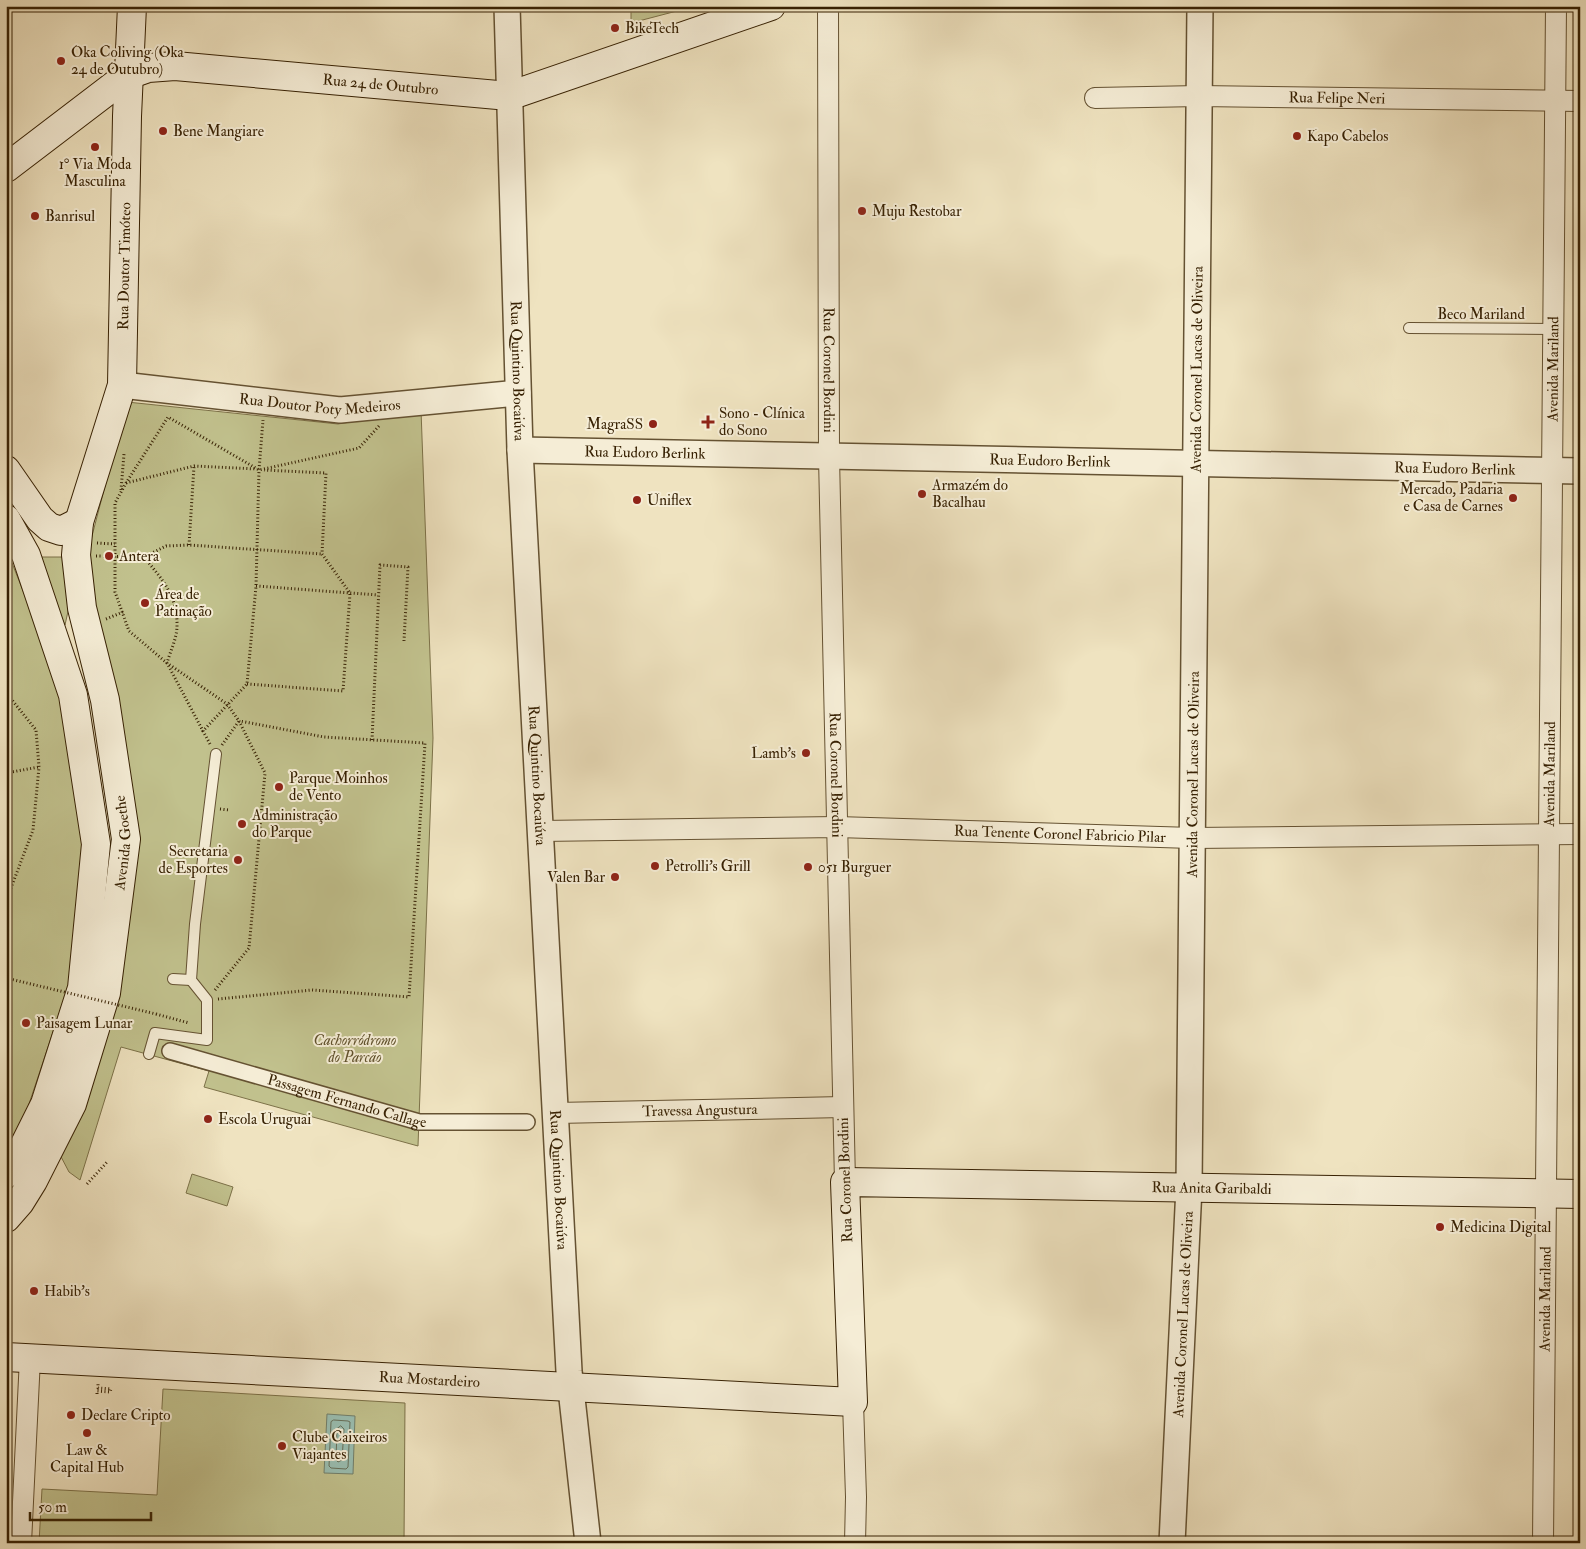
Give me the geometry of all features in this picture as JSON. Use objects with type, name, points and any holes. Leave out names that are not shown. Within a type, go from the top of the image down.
[{"type":"main road","name":"Rua Doutor Timóteo","points":[[87,533],[122,385],[128,75],[132,6]]},
{"type":"main road","name":"Rua 24 de Outubro","points":[[6,168],[128,75],[148,68],[175,66],[509,96],[771,6]]},
{"type":"main road","points":[[6,470],[40,519],[49,527],[61,531],[87,533]]},
{"type":"main road","name":"Avenida Goethe","points":[[6,519],[26,555],[73,695],[96,844],[82,988],[45,1104],[24,1146],[6,1174]]},
{"type":"main road","name":"Avenida Goethe","points":[[6,1218],[20,1202],[33,1181],[72,1104],[106,993],[126,839],[105,700],[82,608],[76,555],[87,533]]},
{"type":"main road","name":"Rua Anita Garibaldi","points":[[845,1182],[1580,1194]]},
{"type":"main road","name":"Rua Coronel Bordini","points":[[845,1182],[853,1402]]},
{"type":"main road","name":"Rua Mostardeiro","points":[[18,1358],[853,1402]]},
{"type":"street","name":"Rua Quintino Bocaiúva","points":[[507,6],[520,450],[540,831],[570,1387],[588,1543]]},
{"type":"street","name":"Rua Coronel Bordini","points":[[828,6],[829,457],[845,1182]]},
{"type":"street","name":"Avenida Coronel Lucas de Oliveira","points":[[1172,1543],[1189,1187],[1200,6]]},
{"type":"street","name":"Avenida Mariland","points":[[1543,1543],[1556,6]]},
{"type":"street","name":"Rua Felipe Neri","points":[[1095,98],[1199,96],[1580,102]]},
{"type":"street","name":"Rua Doutor Poty Medeiros","points":[[122,385],[340,410],[518,393]]},
{"type":"street","name":"Rua Eudoro Berlink","points":[[520,450],[1580,471]]},
{"type":"street","name":"Rua Tenente Coronel Fabricio Pilar","points":[[540,831],[837,827],[1192,838],[1580,834]]},
{"type":"street","name":"Passagem Fernando Callage","points":[[170,1051],[419,1122],[527,1122]]},
{"type":"street","name":"Travessa Angustura","points":[[556,1113],[843,1107]]},
{"type":"street","points":[[18,1358],[21,1543]]},
{"type":"street","name":"Rua Coronel Bordini","points":[[853,1402],[856,1497],[855,1543]]},
{"type":"lane","name":"Beco Mariland","points":[[1409,328],[1553,329]]},
{"type":"lane","points":[[149,1054],[154,1033],[207,1040],[207,1000],[191,980],[195,924],[216,754]]},
{"type":"lane","points":[[173,979],[191,980]]},
{"type":"path","points":[[203,731],[247,684],[256,586],[259,470],[264,402]]},
{"type":"path","points":[[207,1000],[249,948],[265,773],[240,721],[227,704],[167,664],[129,631],[115,592],[115,502],[168,417],[259,470],[359,448],[399,404]]},
{"type":"path","points":[[189,545],[194,466]]},
{"type":"path","points":[[126,483],[194,466],[326,473],[322,554],[350,593],[343,691],[247,684]]},
{"type":"path","points":[[87,533],[115,544]]},
{"type":"path","points":[[91,556],[144,557],[166,546],[189,545],[322,554]]},
{"type":"path","points":[[144,557],[166,583],[175,605],[177,627],[167,664],[216,754],[240,721]]},
{"type":"path","points":[[372,740],[380,565],[408,567],[404,642]]},
{"type":"path","points":[[256,586],[378,595]]},
{"type":"path","points":[[6,699],[12,700],[36,730],[39,767],[33,830],[6,901]]},
{"type":"path","points":[[207,1000],[312,990],[409,997],[425,743],[324,737],[240,721]]},
{"type":"path","points":[[6,773],[39,767]]},
{"type":"path","points":[[6,978],[208,1028]]},
{"type":"path","points":[[87,1184],[108,1162]]},
{"type":"green space","points":[[631,6],[696,6],[631,23]]},
{"type":"green space","name":"Parque Moinhos de Vento","points":[[127,402],[338,424],[421,410],[433,738],[418,1146],[204,1087],[209,1071],[121,1047],[80,1180],[69,1172],[58,1151],[134,837],[93,610],[87,555]]},
{"type":"green space","points":[[6,554],[12,563],[64,694],[87,848],[70,981],[24,1119],[6,1146]]},
{"type":"green space","points":[[31,557],[72,557],[74,584],[65,625]]},
{"type":"green space","points":[[192,1174],[233,1187],[227,1206],[186,1193]]},
{"type":"green space","name":"Clube Caixeiros Viajantes","points":[[163,1389],[405,1403],[404,1543],[39,1543],[42,1489],[157,1495]]},
{"type":"water","points":[[327,1414],[355,1416],[353,1474],[324,1473]]},
{"type":"place","name":"BikeTech","points":[[615,28]]},
{"type":"place","name":"Oka Coliving (Oka 24 de Outubro)","points":[[61,61]]},
{"type":"place","name":"Bene Mangiare","points":[[163,131]]},
{"type":"place","name":"Kapo Cabelos","points":[[1297,136]]},
{"type":"place","name":"1° Via Moda Masculina","points":[[95,147]]},
{"type":"place","name":"Muju Restobar","points":[[862,211]]},
{"type":"place","name":"Banrisul","points":[[35,216]]},
{"type":"place","name":"Sono - Clínica do Sono","points":[[708,422]]},
{"type":"place","name":"MagraSS","points":[[653,424]]},
{"type":"place","name":"Armazém do Bacalhau","points":[[922,494]]},
{"type":"place","name":"Mercado, Padaria e Casa de Carnes","points":[[1513,498]]},
{"type":"place","name":"Uniflex","points":[[637,500]]},
{"type":"place","name":"Antera","points":[[109,556]]},
{"type":"place","name":"Área de Patinação","points":[[145,603]]},
{"type":"place","name":"Lamb's","points":[[806,753]]},
{"type":"place","name":"Parque Moinhos de Vento","points":[[279,787]]},
{"type":"place","name":"Administração do Parque","points":[[242,824]]},
{"type":"place","name":"Secretaria de Esportes","points":[[238,860]]},
{"type":"place","name":"Petrolli's Grill","points":[[655,866]]},
{"type":"place","name":"051 Burguer","points":[[808,867]]},
{"type":"place","name":"Valen Bar","points":[[615,877]]},
{"type":"place","name":"Paisagem Lunar","points":[[26,1023]]},
{"type":"place","name":"Escola Uruguai","points":[[208,1119]]},
{"type":"place","name":"Medicina Digital","points":[[1440,1227]]},
{"type":"place","name":"Habib's","points":[[34,1291]]},
{"type":"place","name":"Declare Cripto","points":[[71,1415]]},
{"type":"place","name":"Law & Capital Hub","points":[[87,1433]]},
{"type":"place","name":"Clube Caixeiros Viajantes","points":[[282,1446]]},
{"type":"park label","name":"Cachorródromo do Parcão","points":[[355,1048]]}]
